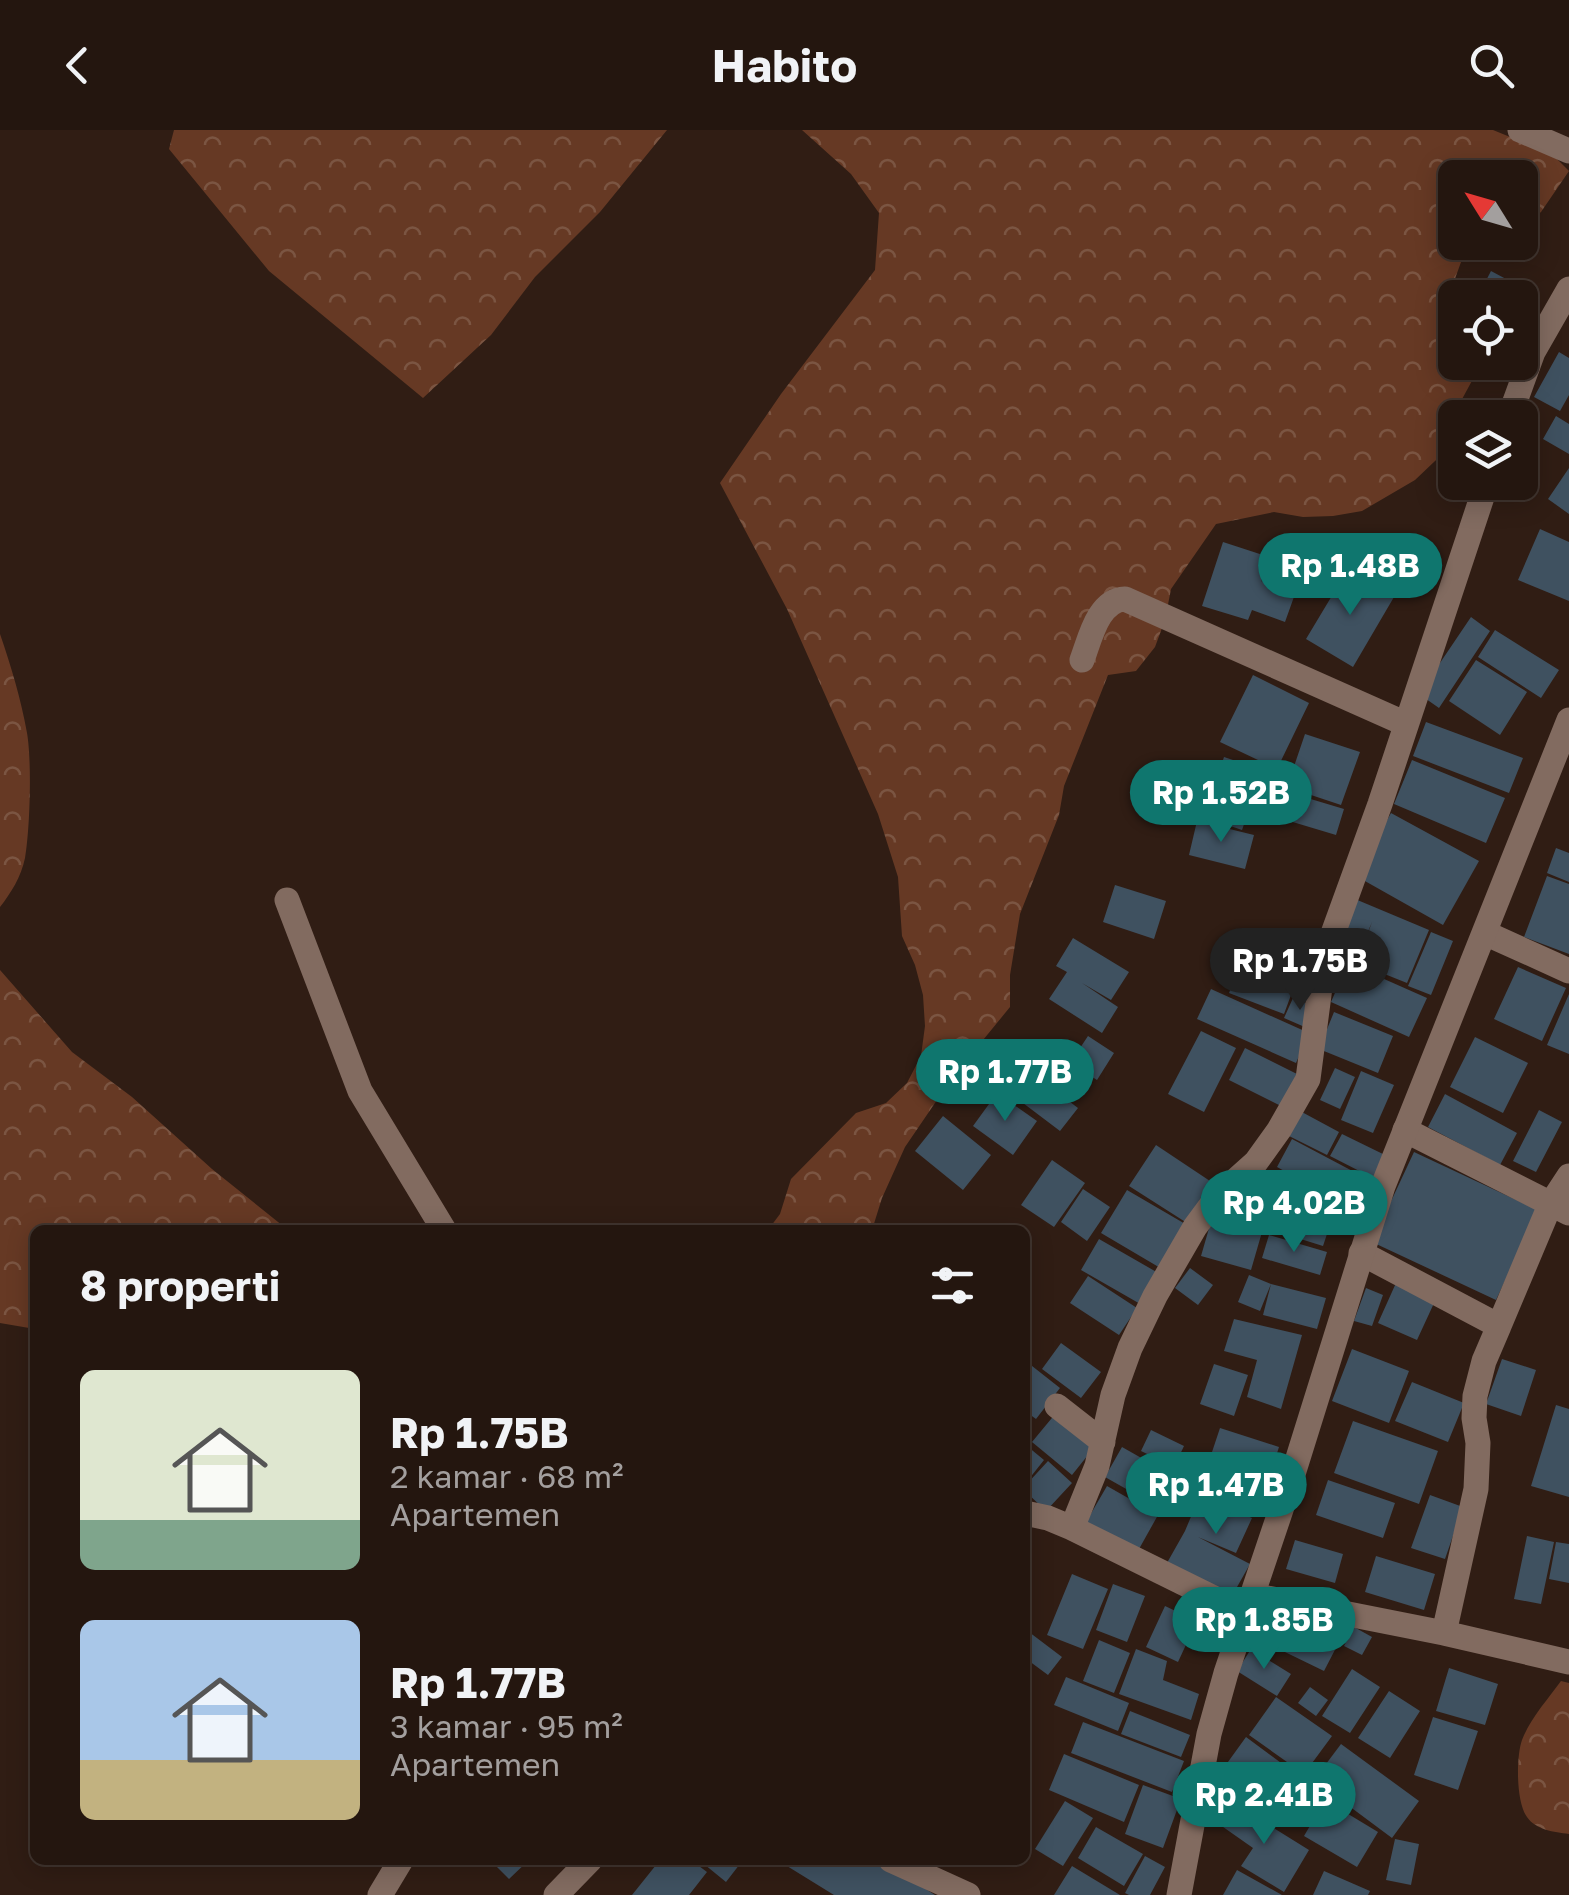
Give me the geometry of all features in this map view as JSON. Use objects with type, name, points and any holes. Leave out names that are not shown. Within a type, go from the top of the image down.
[{"type":"street","points":[[1520,130],[1569,151]]},
{"type":"street","points":[[1516,400],[1533,352],[1569,289]]},
{"type":"street","points":[[1072,1528],[1097,1466],[1130,1348],[1170,1270],[1218,1196],[1256,1162],[1308,1079],[1327,950],[1481,500]]},
{"type":"street","points":[[1082,660],[1106,606],[1124,600],[1406,724]]},
{"type":"street","points":[[1179,1895],[1208,1734],[1383,1186],[1569,720]]},
{"type":"street","points":[[287,900],[360,1091],[441,1225]]},
{"type":"street","points":[[1485,933],[1569,971]]},
{"type":"street","points":[[1405,1130],[1559,1208]]},
{"type":"street","points":[[1444,1633],[1476,1490],[1474,1396],[1499,1326],[1559,1208],[1569,1176]]},
{"type":"street","points":[[1361,1253],[1499,1326]]},
{"type":"street","points":[[1057,1406],[1103,1442]]},
{"type":"street","points":[[1030,1514],[1048,1518],[1249,1605],[1444,1633],[1569,1662]]},
{"type":"street","points":[[380,1895],[398,1865]]},
{"type":"street","points":[[556,1895],[585,1865]]},
{"type":"street","points":[[902,1865],[968,1895]]},
{"type":"green space","points":[[174,130],[667,130],[600,212],[535,277],[491,335],[423,398],[269,271],[169,149]]},
{"type":"green space","points":[[802,130],[1493,130],[1552,154],[1569,171],[1538,214],[1538,160],[1438,160],[1438,260],[1462,260],[1455,280],[1438,280],[1438,380],[1472,380],[1462,400],[1438,400],[1438,458],[1415,480],[1362,511],[1303,517],[1274,512],[1216,524],[1171,589],[1155,647],[1136,671],[1108,675],[1020,914],[1010,975],[1010,1007],[952,1078],[905,1147],[874,1225],[772,1225],[780,1214],[791,1179],[856,1113],[886,1103],[907,1083],[921,1056],[925,1026],[923,995],[902,936],[898,877],[878,814],[787,609],[720,483],[781,394],[875,270],[879,213],[851,174]]},
{"type":"green space","points":[[0,634],[25,720],[30,778],[25,858],[0,907]]},
{"type":"green space","points":[[0,970],[72,1052],[132,1097],[282,1225],[30,1225],[30,1328],[0,1323]]},
{"type":"green space","points":[[1561,1681],[1569,1683],[1569,1834],[1546,1830],[1527,1817],[1518,1779],[1522,1740]]},
{"type":"building","points":[[1491,271],[1508,280],[1486,280]]},
{"type":"building","points":[[1559,352],[1569,358],[1569,395],[1560,411],[1534,397]]},
{"type":"building","points":[[1556,416],[1569,424],[1569,454],[1543,439]]},
{"type":"building","points":[[1569,468],[1569,514],[1548,499]]},
{"type":"building","points":[[1540,529],[1569,542],[1569,601],[1518,580]]},
{"type":"building","points":[[1223,542],[1269,557],[1261,582],[1267,569],[1300,580],[1285,622],[1252,610],[1248,620],[1202,606]]},
{"type":"building","points":[[1348,569],[1394,597],[1353,667],[1306,639]]},
{"type":"building","points":[[1471,617],[1490,631],[1439,708],[1419,694]]},
{"type":"building","points":[[1495,630],[1559,670],[1541,698],[1478,657]]},
{"type":"building","points":[[1476,660],[1527,692],[1500,735],[1449,701]]},
{"type":"building","points":[[1253,675],[1309,703],[1277,769],[1220,742]]},
{"type":"building","points":[[1426,722],[1523,758],[1509,793],[1413,756]]},
{"type":"building","points":[[1305,734],[1360,752],[1341,805],[1287,787]]},
{"type":"building","points":[[1224,757],[1263,770],[1242,830],[1204,817]]},
{"type":"building","points":[[1412,760],[1505,798],[1486,843],[1394,804]]},
{"type":"building","points":[[1294,794],[1344,809],[1336,835],[1286,820]]},
{"type":"building","points":[[1391,813],[1479,861],[1443,925],[1356,876]]},
{"type":"building","points":[[1197,821],[1254,835],[1245,869],[1189,855]]},
{"type":"building","points":[[1556,848],[1569,853],[1569,882],[1547,873]]},
{"type":"building","points":[[1547,876],[1569,884],[1569,954],[1524,937]]},
{"type":"building","points":[[1115,885],[1166,901],[1154,939],[1103,922]]},
{"type":"building","points":[[1355,899],[1429,930],[1407,983],[1357,963],[1372,922],[1355,962],[1332,952]]},
{"type":"building","points":[[1431,932],[1453,941],[1431,995],[1408,986]]},
{"type":"building","points":[[1073,938],[1129,972],[1111,1000],[1082,983],[1118,1007],[1102,1033],[1049,999],[1067,972],[1056,966]]},
{"type":"building","points":[[1247,947],[1301,968],[1284,1014],[1229,993]]},
{"type":"building","points":[[1348,963],[1427,998],[1409,1037],[1331,1002]]},
{"type":"building","points":[[1518,967],[1566,988],[1542,1041],[1494,1019]]},
{"type":"building","points":[[1211,989],[1309,1033],[1296,1063],[1197,1019]]},
{"type":"building","points":[[1569,994],[1569,1054],[1547,1045]]},
{"type":"building","points":[[1293,998],[1316,1007],[1307,1028],[1284,1018]]},
{"type":"building","points":[[1334,1012],[1393,1036],[1378,1073],[1319,1049]]},
{"type":"building","points":[[1201,1031],[1236,1048],[1204,1112],[1168,1094]]},
{"type":"building","points":[[1088,1036],[1114,1053],[1097,1080],[1070,1063]]},
{"type":"building","points":[[1475,1037],[1528,1063],[1503,1113],[1450,1087]]},
{"type":"building","points":[[1245,1048],[1297,1074],[1281,1106],[1229,1080]]},
{"type":"building","points":[[1335,1068],[1355,1077],[1340,1109],[1320,1100]]},
{"type":"building","points":[[1028,1070],[1078,1108],[1060,1131],[1011,1094]]},
{"type":"building","points":[[1361,1071],[1394,1085],[1373,1133],[1341,1120]]},
{"type":"building","points":[[997,1093],[1037,1121],[1013,1155],[973,1126]]},
{"type":"building","points":[[1445,1094],[1517,1133],[1500,1165],[1428,1127]]},
{"type":"building","points":[[1539,1110],[1562,1122],[1536,1172],[1513,1161]]},
{"type":"building","points":[[1300,1111],[1339,1132],[1327,1155],[1287,1135]]},
{"type":"building","points":[[943,1116],[991,1155],[963,1190],[915,1151]]},
{"type":"building","points":[[1342,1134],[1385,1155],[1373,1178],[1330,1156]]},
{"type":"building","points":[[1292,1139],[1360,1175],[1345,1204],[1277,1167]]},
{"type":"building","points":[[1156,1145],[1213,1183],[1187,1223],[1129,1186]]},
{"type":"building","points":[[1414,1152],[1538,1210],[1496,1300],[1372,1242]]},
{"type":"building","points":[[1052,1160],[1085,1183],[1054,1227],[1021,1205]]},
{"type":"building","points":[[1083,1189],[1110,1207],[1087,1241],[1061,1222]]},
{"type":"building","points":[[1127,1190],[1187,1225],[1162,1269],[1101,1233]]},
{"type":"building","points":[[1265,1198],[1332,1219],[1323,1246],[1256,1225]]},
{"type":"building","points":[[1212,1218],[1262,1232],[1251,1270],[1201,1256]]},
{"type":"building","points":[[1269,1235],[1327,1252],[1320,1275],[1262,1258]]},
{"type":"building","points":[[1099,1239],[1160,1274],[1142,1305],[1081,1270]]},
{"type":"building","points":[[1190,1268],[1213,1285],[1198,1305],[1175,1288]]},
{"type":"building","points":[[1249,1275],[1271,1284],[1260,1311],[1238,1302]]},
{"type":"building","points":[[1088,1276],[1137,1308],[1119,1335],[1070,1303]]},
{"type":"building","points":[[1396,1283],[1435,1301],[1417,1340],[1378,1323]]},
{"type":"building","points":[[1271,1284],[1326,1298],[1317,1329],[1263,1315]]},
{"type":"building","points":[[1366,1288],[1383,1295],[1372,1326],[1354,1321]]},
{"type":"building","points":[[1234,1319],[1302,1335],[1281,1409],[1247,1397],[1257,1360],[1224,1351]]},
{"type":"building","points":[[1061,1343],[1101,1372],[1081,1398],[1042,1369]]},
{"type":"building","points":[[1352,1349],[1409,1371],[1389,1423],[1332,1401]]},
{"type":"building","points":[[1502,1359],[1536,1370],[1521,1416],[1486,1404]]},
{"type":"building","points":[[1030,1364],[1060,1388],[1036,1419],[1030,1415]]},
{"type":"building","points":[[1214,1364],[1248,1375],[1234,1416],[1200,1404]]},
{"type":"building","points":[[1412,1382],[1464,1403],[1448,1442],[1395,1421]]},
{"type":"building","points":[[1556,1405],[1569,1409],[1569,1497],[1531,1486]]},
{"type":"building","points":[[1056,1413],[1096,1445],[1072,1475],[1032,1442]]},
{"type":"building","points":[[1353,1421],[1438,1451],[1419,1504],[1334,1473]]},
{"type":"building","points":[[1220,1428],[1279,1447],[1268,1481],[1209,1461]]},
{"type":"building","points":[[1151,1430],[1184,1446],[1174,1467],[1141,1451]]},
{"type":"building","points":[[1122,1447],[1175,1477],[1158,1507],[1105,1477]]},
{"type":"building","points":[[1030,1448],[1044,1460],[1030,1478]]},
{"type":"building","points":[[1048,1461],[1072,1483],[1046,1511],[1030,1496],[1030,1481]]},
{"type":"building","points":[[1183,1461],[1202,1467],[1189,1503],[1170,1497]]},
{"type":"building","points":[[1210,1471],[1263,1490],[1254,1515],[1212,1500],[1252,1518],[1236,1553],[1198,1537],[1250,1564],[1228,1603],[1163,1570],[1185,1531]]},
{"type":"building","points":[[1328,1480],[1395,1503],[1383,1538],[1316,1515]]},
{"type":"building","points":[[1107,1486],[1158,1515],[1134,1558],[1082,1529]]},
{"type":"building","points":[[1430,1495],[1463,1507],[1445,1559],[1411,1548]]},
{"type":"building","points":[[1527,1536],[1554,1542],[1541,1604],[1514,1599]]},
{"type":"building","points":[[1295,1540],[1343,1554],[1335,1583],[1286,1569]]},
{"type":"building","points":[[1556,1542],[1569,1544],[1569,1583],[1549,1579]]},
{"type":"building","points":[[1376,1556],[1435,1574],[1424,1610],[1365,1592]]},
{"type":"building","points":[[1072,1574],[1108,1589],[1083,1649],[1047,1635]]},
{"type":"building","points":[[1113,1584],[1145,1596],[1127,1642],[1096,1630]]},
{"type":"building","points":[[1165,1606],[1197,1621],[1178,1662],[1146,1647]]},
{"type":"building","points":[[1276,1613],[1338,1644],[1324,1671],[1262,1641]]},
{"type":"building","points":[[1354,1627],[1372,1637],[1362,1655],[1344,1646]]},
{"type":"building","points":[[1030,1633],[1062,1657],[1048,1675],[1030,1662]]},
{"type":"building","points":[[1099,1640],[1130,1653],[1114,1693],[1083,1681]]},
{"type":"building","points":[[1136,1649],[1167,1661],[1163,1680],[1199,1694],[1191,1720],[1119,1694]]},
{"type":"building","points":[[1251,1649],[1291,1674],[1277,1696],[1237,1671]]},
{"type":"building","points":[[1449,1668],[1498,1684],[1485,1725],[1436,1711]]},
{"type":"building","points":[[1352,1669],[1380,1687],[1350,1733],[1322,1716]]},
{"type":"building","points":[[1066,1677],[1129,1703],[1118,1731],[1054,1705]]},
{"type":"building","points":[[1310,1687],[1328,1700],[1316,1716],[1298,1703]]},
{"type":"building","points":[[1389,1691],[1420,1711],[1390,1758],[1358,1738]]},
{"type":"building","points":[[1276,1697],[1332,1736],[1304,1774],[1249,1735]]},
{"type":"building","points":[[1130,1711],[1190,1735],[1181,1757],[1121,1734]]},
{"type":"building","points":[[1433,1717],[1478,1731],[1458,1790],[1414,1775]]},
{"type":"building","points":[[1083,1722],[1184,1761],[1172,1792],[1071,1753]]},
{"type":"building","points":[[1246,1737],[1319,1791],[1293,1827],[1220,1773]]},
{"type":"building","points":[[1341,1744],[1419,1801],[1392,1838],[1314,1780]]},
{"type":"building","points":[[1064,1754],[1139,1785],[1124,1822],[1049,1790]]},
{"type":"building","points":[[1143,1785],[1181,1799],[1163,1848],[1125,1834]]},
{"type":"building","points":[[1325,1800],[1378,1832],[1357,1867],[1304,1836]]},
{"type":"building","points":[[1065,1801],[1093,1818],[1063,1866],[1035,1849]]},
{"type":"building","points":[[1230,1801],[1309,1850],[1284,1892],[1241,1866],[1253,1848],[1216,1822]]},
{"type":"building","points":[[1096,1827],[1143,1854],[1124,1886],[1078,1858]]},
{"type":"building","points":[[1395,1839],[1419,1844],[1411,1885],[1386,1880]]},
{"type":"building","points":[[1145,1856],[1165,1867],[1150,1895],[1129,1895],[1125,1893]]},
{"type":"building","points":[[495,1865],[524,1865],[509,1879]]},
{"type":"building","points":[[656,1865],[698,1865],[707,1872],[689,1895],[632,1895]]},
{"type":"building","points":[[705,1865],[739,1865],[726,1882]]},
{"type":"building","points":[[888,1865],[935,1895],[834,1895],[787,1866]]},
{"type":"building","points":[[1072,1866],[1120,1895],[1054,1895]]},
{"type":"building","points":[[1237,1870],[1282,1895],[1223,1895]]},
{"type":"building","points":[[1324,1871],[1370,1891],[1368,1895],[1313,1895]]}]
